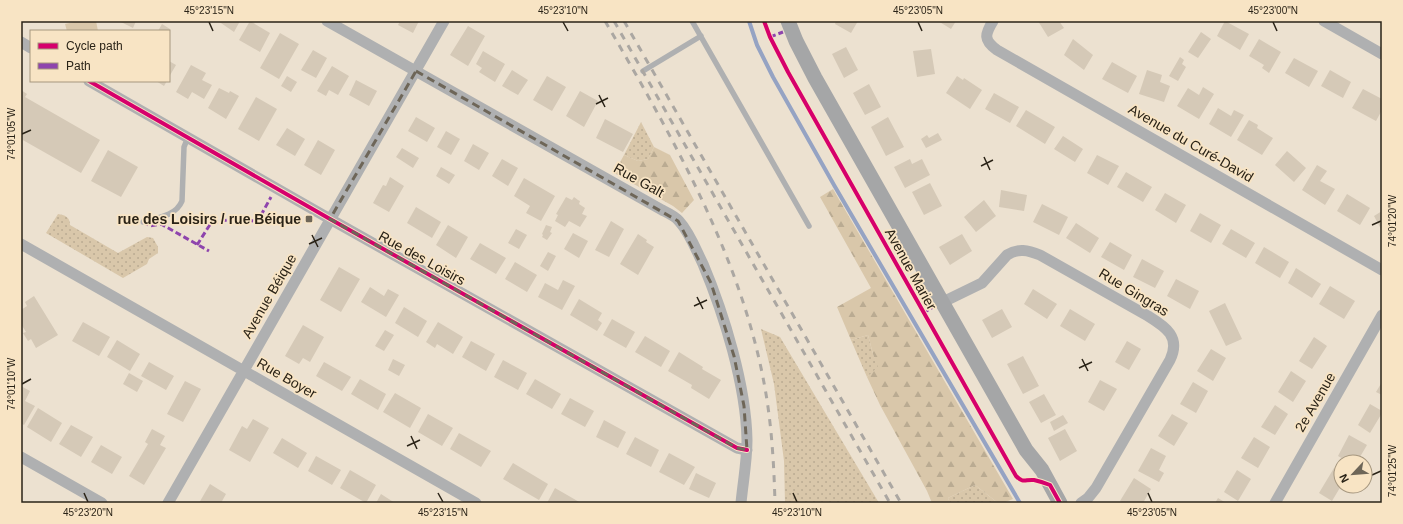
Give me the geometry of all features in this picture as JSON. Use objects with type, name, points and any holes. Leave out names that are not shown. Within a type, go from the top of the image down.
[{"type":"street","name":"Rue Galt","points":[[327,21],[416,70],[678,220],[691,240],[709,278],[732,349],[743,400],[746,427],[747,450],[741,503]]},
{"type":"street","name":"Avenue Béique","points":[[168,503],[444,21]]},
{"type":"street","name":"Avenue du Curé-David","points":[[993,21],[987,32],[987,40],[996,50],[1382,270]]},
{"type":"street","points":[[1324,21],[1382,54]]},
{"type":"street","name":"Avenue Marier","points":[[792,23],[803,56],[815,78],[1026,450],[1042,470],[1060,503]]},
{"type":"street","points":[[21,42],[30,47]]},
{"type":"street","name":"Rue des Loisirs","points":[[91,82],[330,219],[737,448],[747,450]]},
{"type":"street","name":"Rue Boyer","points":[[21,244],[476,503]]},
{"type":"street","name":"Rue Gingras","points":[[943,302],[982,283],[1006,255],[1012,252],[1024,250],[1040,255],[1148,316],[1167,330],[1174,344],[1170,360],[1096,488],[1088,498],[1081,503]]},
{"type":"street","name":"2e Avenue","points":[[1274,503],[1382,315]]},
{"type":"street","points":[[21,457],[102,503]]},
{"type":"lane","points":[[692,21],[809,226]]},
{"type":"lane","points":[[643,70],[701,36]]},
{"type":"lane","points":[[143,222],[173,212],[180,205],[182,200],[184,148],[188,138]]},
{"type":"highlighted area","points":[[416,71],[678,221],[711,283],[734,356],[744,406],[747,450],[737,448],[330,219]]},
{"type":"green space","points":[[78,21],[96,21],[98,30],[67,30],[65,24]]},
{"type":"green space","points":[[641,122],[654,147],[648,159],[638,161],[624,155]]},
{"type":"green space","points":[[654,147],[670,155],[694,200],[682,213],[673,206],[614,173],[624,155],[638,161],[648,159]]},
{"type":"green space","points":[[833,189],[1013,499],[1003,503],[998,503],[975,485],[948,498],[950,503],[932,503],[927,491],[880,405],[867,377],[878,367],[868,335],[851,340],[837,307],[871,288],[820,197]]},
{"type":"green space","points":[[58,214],[67,217],[70,225],[118,253],[147,237],[153,238],[158,247],[158,253],[149,259],[147,264],[123,278],[46,233]]},
{"type":"green space","points":[[761,329],[780,337],[879,503],[785,503],[784,461],[774,384]]},
{"type":"green space","points":[[868,335],[873,354],[879,367],[867,377],[851,340]]},
{"type":"green space","points":[[975,485],[998,503],[950,503],[948,498]]},
{"type":"building","points":[[136,21],[133,28],[121,22]]},
{"type":"building","points":[[218,21],[240,21],[234,32]]},
{"type":"building","points":[[250,21],[270,33],[260,52],[239,40]]},
{"type":"building","points":[[400,21],[419,21],[413,33],[398,25]]},
{"type":"building","points":[[836,21],[858,21],[851,33],[835,24]]},
{"type":"building","points":[[938,21],[956,21],[951,29]]},
{"type":"building","points":[[1038,21],[1059,21],[1064,28],[1048,37]]},
{"type":"building","points":[[1225,21],[1249,34],[1240,50],[1217,36]]},
{"type":"building","points":[[162,24],[170,29],[170,30],[159,30]]},
{"type":"building","points":[[468,26],[485,36],[468,66],[450,55]]},
{"type":"building","points":[[1201,32],[1211,39],[1198,58],[1188,52]]},
{"type":"building","points":[[280,33],[299,44],[279,79],[260,68]]},
{"type":"building","points":[[1073,39],[1093,55],[1084,70],[1064,55]]},
{"type":"building","points":[[1259,39],[1281,52],[1269,73],[1262,68],[1264,65],[1249,56]]},
{"type":"building","points":[[846,47],[858,70],[844,78],[832,54]]},
{"type":"building","points":[[931,49],[935,74],[917,77],[913,51]]},
{"type":"building","points":[[313,50],[327,58],[316,78],[301,70]]},
{"type":"building","points":[[483,51],[505,64],[495,82],[479,72],[482,68],[476,64]]},
{"type":"building","points":[[1180,57],[1184,60],[1182,64],[1186,67],[1178,81],[1169,76]]},
{"type":"building","points":[[1294,58],[1318,71],[1309,87],[1285,73]]},
{"type":"building","points":[[170,62],[176,65],[170,75]]},
{"type":"building","points":[[1112,62],[1137,76],[1128,93],[1102,79]]},
{"type":"building","points":[[191,65],[206,73],[202,80],[212,85],[204,99],[192,92],[188,99],[176,92]]},
{"type":"building","points":[[332,66],[349,76],[338,95],[329,90],[326,96],[317,91]]},
{"type":"building","points":[[512,70],[528,80],[518,95],[502,86]]},
{"type":"building","points":[[1147,70],[1162,75],[1160,82],[1170,86],[1164,102],[1139,94]]},
{"type":"building","points":[[1330,70],[1351,82],[1343,98],[1321,86]]},
{"type":"building","points":[[287,76],[297,82],[291,92],[281,86]]},
{"type":"building","points":[[547,76],[566,87],[552,111],[533,100]]},
{"type":"building","points":[[957,76],[963,80],[964,78],[982,90],[970,109],[946,93]]},
{"type":"building","points":[[356,80],[377,91],[369,106],[349,95]]},
{"type":"building","points":[[158,82],[166,82],[164,86]]},
{"type":"building","points":[[869,84],[881,107],[865,115],[853,93]]},
{"type":"building","points":[[1203,87],[1214,94],[1199,119],[1177,106],[1188,88],[1199,95]]},
{"type":"building","points":[[219,88],[229,93],[230,91],[239,96],[226,119],[208,108]]},
{"type":"building","points":[[1363,89],[1382,99],[1382,110],[1376,121],[1352,108]]},
{"type":"building","points":[[21,90],[27,94],[25,97],[100,140],[81,173],[21,139]]},
{"type":"building","points":[[580,91],[598,101],[584,127],[566,116]]},
{"type":"building","points":[[994,93],[1019,107],[1010,123],[985,109]]},
{"type":"building","points":[[256,97],[277,109],[259,141],[238,129]]},
{"type":"building","points":[[1218,108],[1231,116],[1234,110],[1244,115],[1231,137],[1209,124]]},
{"type":"building","points":[[1026,110],[1055,127],[1045,144],[1016,126]]},
{"type":"building","points":[[416,117],[435,128],[427,142],[408,131]]},
{"type":"building","points":[[888,117],[904,147],[886,156],[871,127]]},
{"type":"building","points":[[605,119],[633,134],[623,152],[596,138]]},
{"type":"building","points":[[1249,120],[1258,125],[1257,128],[1273,138],[1262,155],[1237,140]]},
{"type":"building","points":[[287,128],[305,139],[295,156],[276,145]]},
{"type":"building","points":[[446,131],[460,139],[451,155],[437,147]]},
{"type":"building","points":[[938,133],[942,140],[926,148],[921,139],[927,135],[929,138]]},
{"type":"building","points":[[1063,136],[1083,149],[1075,162],[1054,149]]},
{"type":"building","points":[[318,140],[335,150],[321,175],[304,165]]},
{"type":"building","points":[[473,144],[489,153],[479,170],[464,161]]},
{"type":"building","points":[[402,148],[419,158],[413,168],[396,157]]},
{"type":"building","points":[[108,150],[138,167],[121,197],[91,181]]},
{"type":"building","points":[[1287,151],[1306,168],[1294,182],[1275,165]]},
{"type":"building","points":[[1097,155],[1119,166],[1108,185],[1087,173]]},
{"type":"building","points":[[502,159],[518,168],[508,186],[492,176]]},
{"type":"building","points":[[910,159],[912,164],[922,159],[930,175],[905,188],[894,167]]},
{"type":"building","points":[[1317,165],[1327,171],[1320,181],[1335,189],[1325,205],[1302,190]]},
{"type":"building","points":[[441,167],[455,175],[449,184],[436,176]]},
{"type":"building","points":[[1126,172],[1152,187],[1143,202],[1117,187]]},
{"type":"building","points":[[390,177],[404,186],[389,212],[373,203],[383,185],[386,186]]},
{"type":"building","points":[[524,178],[555,196],[541,221],[526,213],[530,206],[514,196]]},
{"type":"building","points":[[930,183],[942,206],[924,215],[912,192]]},
{"type":"building","points":[[1001,190],[1027,195],[1024,211],[999,207]]},
{"type":"building","points":[[1165,193],[1186,205],[1176,223],[1155,210]]},
{"type":"building","points":[[1347,194],[1370,208],[1360,225],[1337,211]]},
{"type":"building","points":[[566,197],[572,200],[574,197],[580,201],[579,204],[585,208],[582,214],[587,216],[580,227],[569,221],[565,227],[555,221],[558,215],[556,214]]},
{"type":"building","points":[[984,200],[996,216],[976,232],[964,217]]},
{"type":"building","points":[[1042,204],[1068,217],[1059,235],[1033,222]]},
{"type":"building","points":[[416,207],[441,222],[432,238],[407,223]]},
{"type":"building","points":[[1382,211],[1382,231],[1374,216]]},
{"type":"building","points":[[1200,213],[1221,225],[1211,243],[1190,231]]},
{"type":"building","points":[[611,221],[624,229],[609,257],[595,250]]},
{"type":"building","points":[[1076,223],[1099,238],[1090,253],[1066,238]]},
{"type":"building","points":[[448,225],[468,237],[456,258],[436,245]]},
{"type":"building","points":[[546,225],[552,227],[550,232],[552,233],[547,240],[542,237]]},
{"type":"building","points":[[516,229],[527,235],[519,249],[508,243]]},
{"type":"building","points":[[1231,229],[1255,243],[1246,258],[1222,244]]},
{"type":"building","points":[[573,233],[588,241],[579,258],[564,249]]},
{"type":"building","points":[[638,234],[654,247],[638,275],[620,264]]},
{"type":"building","points":[[962,234],[972,251],[950,265],[939,247]]},
{"type":"building","points":[[1110,242],[1132,255],[1124,270],[1101,257]]},
{"type":"building","points":[[480,243],[506,258],[496,274],[470,259]]},
{"type":"building","points":[[1264,247],[1289,262],[1280,278],[1255,263]]},
{"type":"building","points":[[548,252],[556,256],[548,271],[540,266]]},
{"type":"building","points":[[1142,259],[1164,271],[1155,288],[1133,277]]},
{"type":"building","points":[[515,262],[537,275],[527,292],[505,279]]},
{"type":"building","points":[[339,267],[360,279],[341,312],[320,300]]},
{"type":"building","points":[[1296,268],[1321,284],[1312,298],[1288,283]]},
{"type":"building","points":[[1176,279],[1199,291],[1190,309],[1167,296]]},
{"type":"building","points":[[563,280],[575,286],[562,310],[538,297],[545,283],[558,290]]},
{"type":"building","points":[[1330,286],[1355,301],[1344,319],[1319,304]]},
{"type":"building","points":[[370,287],[384,296],[388,289],[399,295],[386,317],[361,302]]},
{"type":"building","points":[[1033,289],[1057,304],[1047,319],[1024,304]]},
{"type":"building","points":[[34,296],[58,335],[36,348],[31,339],[28,341],[23,333],[26,332],[21,324],[21,310],[27,306],[25,302]]},
{"type":"building","points":[[579,299],[602,313],[598,320],[602,323],[597,331],[570,315]]},
{"type":"building","points":[[1225,303],[1242,339],[1226,346],[1209,311]]},
{"type":"building","points":[[404,307],[427,321],[418,337],[395,323]]},
{"type":"building","points":[[1002,309],[1012,327],[992,338],[982,320]]},
{"type":"building","points":[[1070,309],[1095,324],[1085,341],[1060,326]]},
{"type":"building","points":[[612,319],[635,332],[626,348],[603,335]]},
{"type":"building","points":[[83,322],[110,337],[99,356],[72,341]]},
{"type":"building","points":[[438,322],[463,337],[453,354],[437,344],[435,348],[426,342]]},
{"type":"building","points":[[303,325],[324,337],[310,362],[303,358],[299,364],[285,356]]},
{"type":"building","points":[[385,330],[394,335],[384,351],[375,346]]},
{"type":"building","points":[[645,336],[670,351],[661,367],[635,352]]},
{"type":"building","points":[[1314,337],[1327,346],[1312,369],[1299,361]]},
{"type":"building","points":[[117,340],[140,354],[130,371],[107,357]]},
{"type":"building","points":[[471,341],[495,354],[486,371],[462,357]]},
{"type":"building","points":[[1127,341],[1141,349],[1129,370],[1115,362]]},
{"type":"building","points":[[1211,349],[1226,358],[1213,381],[1197,371]]},
{"type":"building","points":[[679,352],[703,367],[702,369],[721,380],[709,399],[691,388],[692,385],[668,371]]},
{"type":"building","points":[[1023,356],[1039,386],[1023,394],[1007,364]]},
{"type":"building","points":[[393,359],[405,365],[399,376],[388,370]]},
{"type":"building","points":[[503,360],[527,373],[518,390],[494,377]]},
{"type":"building","points":[[149,362],[174,376],[166,390],[141,376]]},
{"type":"building","points":[[324,362],[351,377],[342,391],[316,376]]},
{"type":"building","points":[[1291,371],[1306,381],[1293,402],[1278,392]]},
{"type":"building","points":[[129,373],[143,381],[137,392],[123,384]]},
{"type":"building","points":[[360,379],[386,394],[378,410],[351,394]]},
{"type":"building","points":[[535,379],[561,394],[552,409],[526,394]]},
{"type":"building","points":[[1100,380],[1117,389],[1104,411],[1088,402]]},
{"type":"building","points":[[185,381],[201,389],[183,422],[167,414]]},
{"type":"building","points":[[1193,382],[1208,391],[1196,413],[1180,404]]},
{"type":"building","points":[[1382,382],[1382,395],[1376,392]]},
{"type":"building","points":[[21,386],[30,391],[25,401],[35,406],[24,425],[21,423]]},
{"type":"building","points":[[395,393],[421,408],[410,428],[383,412]]},
{"type":"building","points":[[1044,394],[1056,415],[1041,423],[1029,402]]},
{"type":"building","points":[[570,398],[594,411],[585,427],[561,414]]},
{"type":"building","points":[[1370,404],[1382,411],[1382,413],[1370,433],[1358,425]]},
{"type":"building","points":[[1275,405],[1288,414],[1275,435],[1261,427]]},
{"type":"building","points":[[38,408],[62,423],[51,442],[27,427]]},
{"type":"building","points":[[428,414],[453,428],[442,446],[418,432]]},
{"type":"building","points":[[1172,414],[1188,423],[1174,446],[1158,436]]},
{"type":"building","points":[[1063,415],[1068,423],[1054,431],[1050,422]]},
{"type":"building","points":[[253,419],[269,428],[250,462],[229,450],[242,426],[247,429]]},
{"type":"building","points":[[604,420],[626,432],[618,448],[596,437]]},
{"type":"building","points":[[71,425],[93,437],[81,457],[59,444]]},
{"type":"building","points":[[152,429],[165,436],[160,445],[166,448],[144,485],[129,476],[148,444],[145,442]]},
{"type":"building","points":[[1065,429],[1077,451],[1060,461],[1048,438]]},
{"type":"building","points":[[459,433],[491,451],[481,467],[450,449]]},
{"type":"building","points":[[1349,435],[1367,445],[1362,454],[1339,454]]},
{"type":"building","points":[[635,437],[659,450],[651,467],[626,454]]},
{"type":"building","points":[[1254,437],[1270,447],[1258,468],[1241,458]]},
{"type":"building","points":[[282,438],[307,453],[298,468],[273,453]]},
{"type":"building","points":[[101,445],[122,457],[112,474],[91,462]]},
{"type":"building","points":[[1151,448],[1166,456],[1159,470],[1164,473],[1159,482],[1138,471]]},
{"type":"building","points":[[669,453],[695,467],[684,485],[659,472]]},
{"type":"building","points":[[316,456],[341,470],[332,485],[308,471]]},
{"type":"building","points":[[513,463],[548,484],[539,500],[503,479]]},
{"type":"building","points":[[350,470],[376,485],[366,503],[340,488]]},
{"type":"building","points":[[1237,470],[1251,479],[1238,501],[1224,492]]},
{"type":"building","points":[[1333,470],[1333,494],[1336,494],[1332,501],[1319,493]]},
{"type":"building","points":[[696,473],[716,483],[709,498],[689,489]]},
{"type":"building","points":[[1134,478],[1151,489],[1143,503],[1124,503],[1120,501]]},
{"type":"building","points":[[210,484],[226,494],[221,503],[199,503]]},
{"type":"building","points":[[555,488],[581,503],[547,503]]},
{"type":"building","points":[[381,494],[395,503],[376,503]]},
{"type":"building","points":[[1218,498],[1226,503],[1215,503]]},
{"type":"waterway","points":[[749,21],[757,45],[773,77],[834,185],[1020,503]]},
{"type":"railway","points":[[605,21],[680,154],[723,248],[741,296],[756,345],[766,394],[770,421],[775,503]]},
{"type":"railway","points":[[614,21],[890,503]]},
{"type":"railway","points":[[624,21],[901,503]]},
{"type":"marked path","points":[[770,37],[783,32]]},
{"type":"marked path","points":[[197,245],[211,223],[238,218],[258,222],[271,197]]},
{"type":"marked path","points":[[143,222],[150,226],[161,224],[209,251]]},
{"type":"marked path","points":[[923,313],[935,306]]},
{"type":"cycle path","points":[[764,21],[770,37],[788,72],[1016,476],[1023,481],[1034,480],[1050,485],[1060,503]]},
{"type":"cycle path","points":[[91,82],[330,219],[737,448],[747,450]]},
{"type":"place","name":"rue des Loisirs / rue Béique","points":[[309,219]]}]
